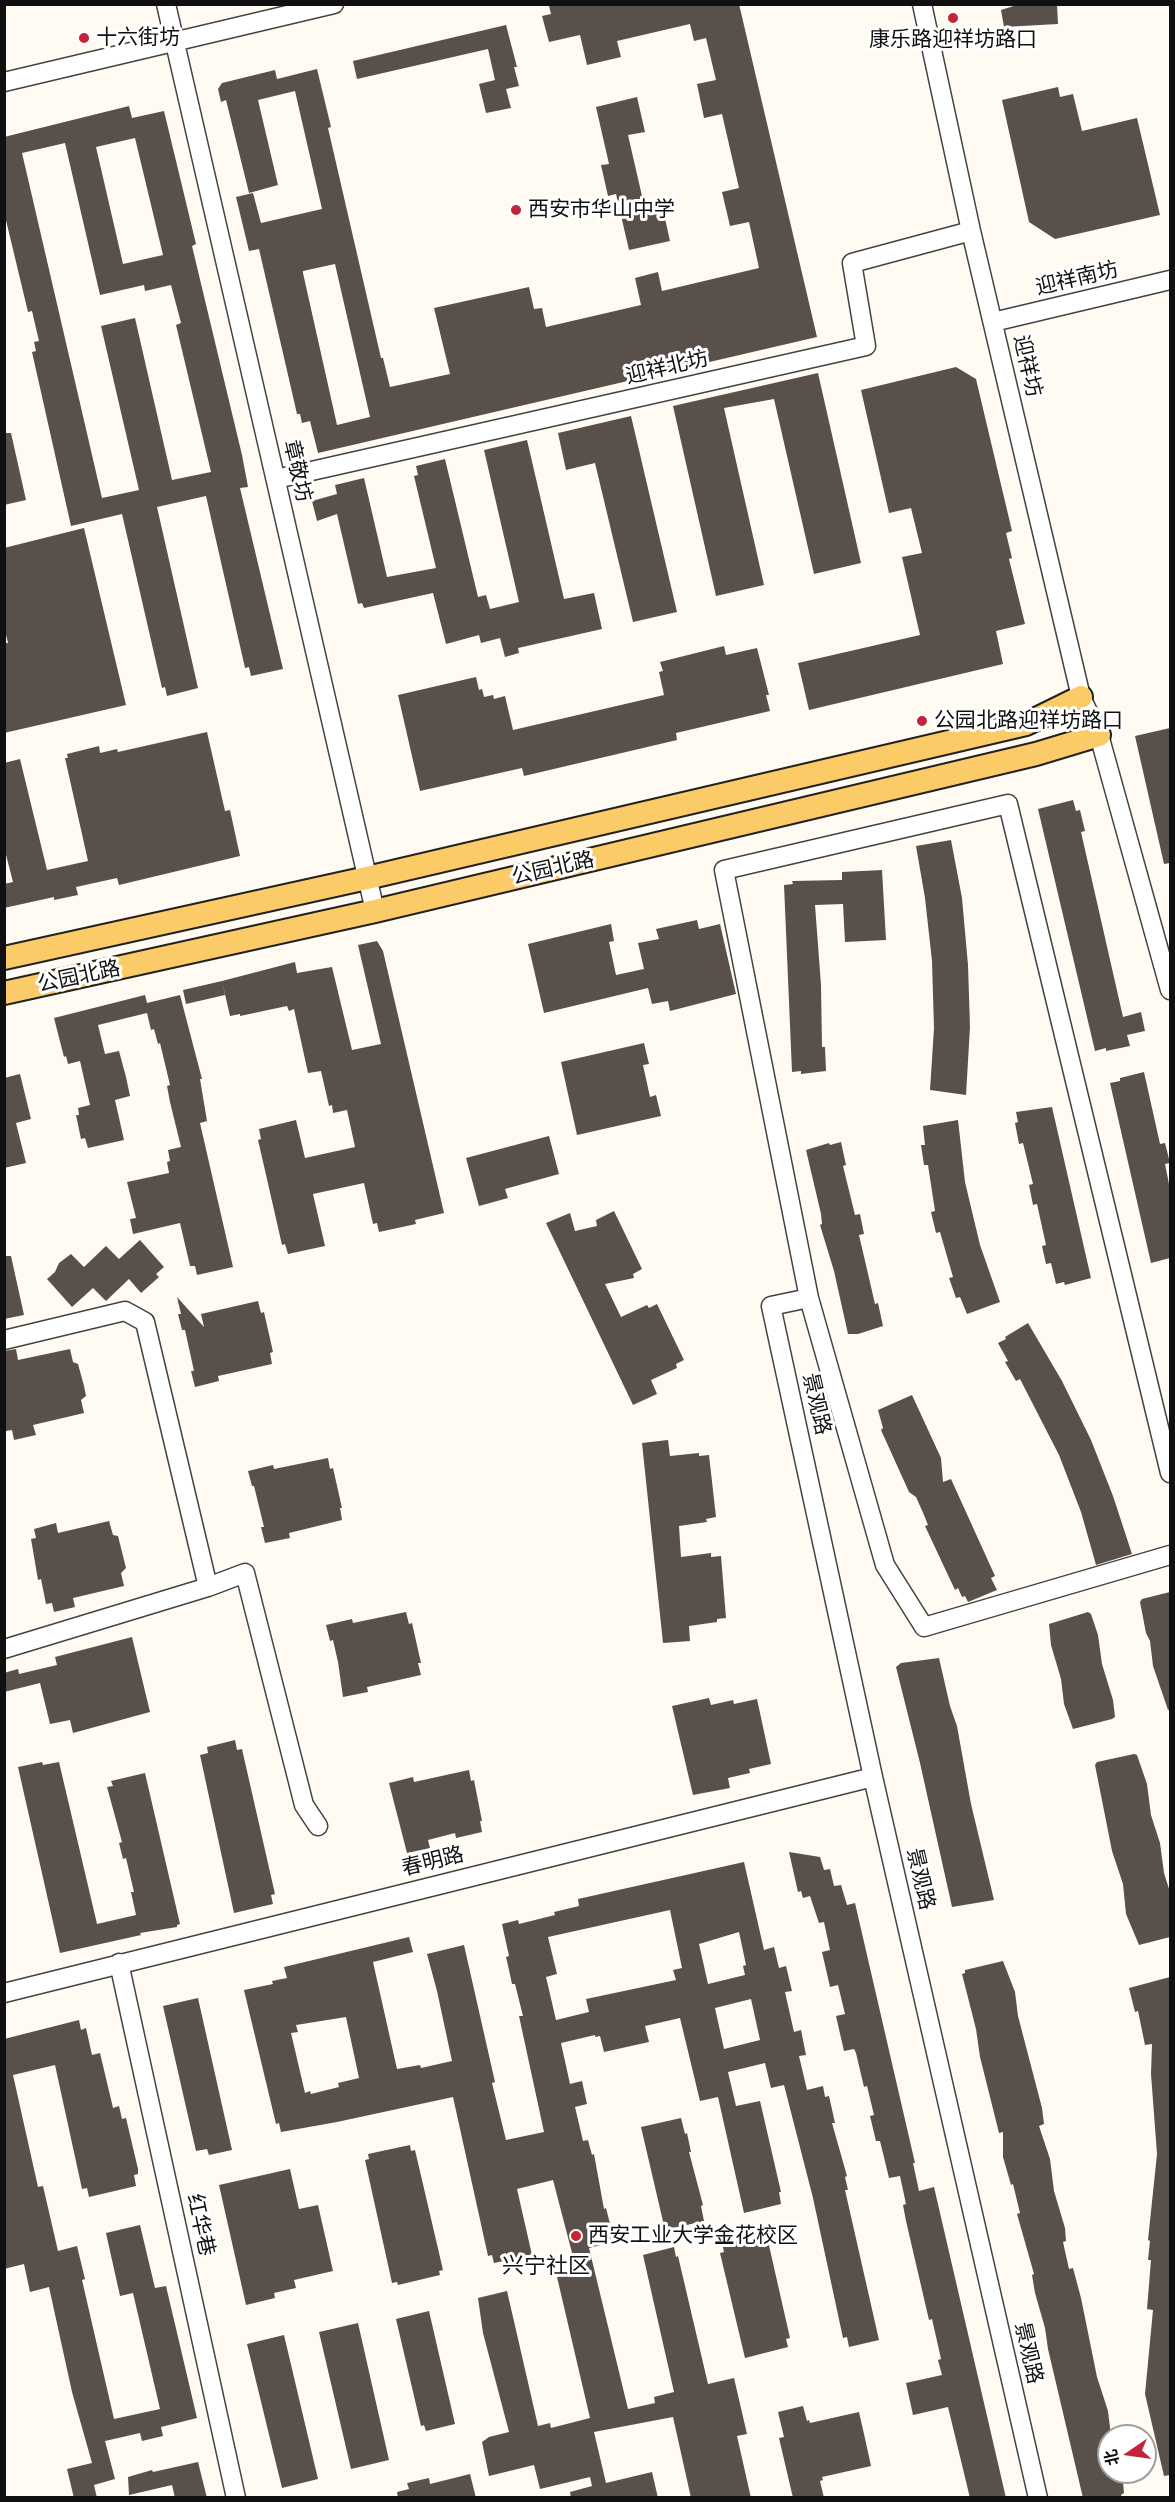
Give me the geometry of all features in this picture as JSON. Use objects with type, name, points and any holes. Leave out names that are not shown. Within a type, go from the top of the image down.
[{"type":"main road","name":"公园北路","points":[[4,958],[367,878],[1026,724],[1081,697]]},
{"type":"main road","name":"公园北路","points":[[4,993],[375,911],[1025,756],[1099,735]]},
{"type":"street","name":"章敬坊","points":[[166,4],[375,911]]},
{"type":"street","points":[[4,82],[334,4]]},
{"type":"street","name":"迎祥坊","points":[[922,4],[971,231],[1081,697],[1099,735],[1165,943],[1170,990]]},
{"type":"street","name":"迎祥北坊","points":[[276,479],[866,346],[852,263],[971,231]]},
{"type":"street","name":"迎祥南坊","points":[[993,322],[1170,280]]},
{"type":"street","points":[[1170,1473],[1008,804],[724,870],[809,1298],[885,1564],[924,1627],[1170,1555]]},
{"type":"street","name":"景观路","points":[[809,1298],[771,1306],[873,1777],[1038,2498]]},
{"type":"street","points":[[4,1340],[126,1311],[145,1322],[208,1587]]},
{"type":"street","points":[[4,1649],[208,1587],[245,1573],[304,1805],[318,1826]]},
{"type":"street","name":"春明路","points":[[4,1993],[873,1777]]},
{"type":"street","name":"红华巷","points":[[119,1963],[236,2498]]},
{"type":"building","points":[[557,4],[739,4],[817,337],[318,453],[310,421],[302,423],[300,414],[297,414],[259,249],[249,251],[236,197],[253,193],[261,223],[322,209],[295,91],[258,100],[278,185],[249,193],[226,100],[221,102],[218,89],[222,83],[275,70],[277,79],[317,69],[331,127],[328,128],[381,358],[383,358],[390,387],[450,374],[434,308],[529,287],[534,309],[542,308],[546,327],[641,305],[635,278],[658,272],[662,291],[759,268],[749,222],[730,226],[722,192],[739,188],[722,114],[704,118],[697,84],[716,80],[706,38],[694,41],[690,24],[617,41],[621,57],[587,65],[580,35],[549,42],[542,16],[551,14],[549,6]],"holes":[[[335,264],[370,417],[337,425],[303,271]]]},
{"type":"building","points":[[1020,4],[1057,4],[1058,24],[1004,27],[1001,10]]},
{"type":"building","points":[[506,25],[517,67],[514,67],[519,86],[506,89],[511,108],[486,113],[479,84],[495,80],[488,49],[357,79],[353,61]]},
{"type":"building","points":[[1058,87],[1060,97],[1073,94],[1082,131],[1137,118],[1160,215],[1055,239],[1029,222],[1002,100]]},
{"type":"building","points":[[637,97],[645,132],[628,135],[645,209],[662,205],[670,241],[629,250],[616,194],[608,196],[601,165],[609,164],[596,107]]},
{"type":"building","points":[[129,106],[132,118],[164,111],[196,244],[192,246],[242,455],[248,487],[240,488],[283,669],[251,676],[249,667],[245,668],[206,496],[157,507],[198,688],[167,696],[165,687],[162,688],[122,514],[71,526],[32,352],[36,351],[34,342],[39,341],[32,311],[28,312],[4,212],[4,137]],"holes":[[[135,138],[163,255],[123,264],[96,147]],[[65,143],[100,295],[144,285],[145,291],[171,285],[181,323],[176,325],[211,472],[172,480],[135,318],[101,326],[139,490],[102,498],[22,153]]]},
{"type":"building","points":[[956,367],[976,379],[1012,531],[1006,533],[1012,558],[1009,559],[1025,624],[996,631],[1003,664],[809,710],[798,663],[920,635],[902,557],[922,553],[911,508],[889,513],[861,390]]},
{"type":"building","points":[[818,373],[861,563],[814,574],[774,399],[724,408],[764,585],[716,596],[673,406]]},
{"type":"building","points":[[631,416],[677,612],[633,622],[595,463],[566,470],[558,433]]},
{"type":"building","points":[[4,433],[11,433],[26,500],[4,505]]},
{"type":"building","points":[[527,440],[564,599],[594,593],[602,629],[518,648],[519,653],[505,657],[500,638],[481,643],[479,635],[446,644],[433,593],[364,608],[362,603],[358,604],[337,514],[317,521],[312,501],[337,494],[335,485],[364,478],[387,577],[436,568],[414,476],[418,475],[416,466],[445,459],[478,597],[486,595],[490,609],[519,602],[484,450]]},
{"type":"building","points":[[84,528],[126,705],[4,733],[4,643],[8,643],[4,627],[4,548]]},
{"type":"building","points":[[724,646],[726,655],[757,648],[769,695],[766,695],[770,711],[676,733],[677,740],[524,776],[522,768],[420,791],[398,695],[476,677],[479,690],[482,689],[484,697],[493,695],[494,699],[505,696],[513,730],[664,695],[659,672],[663,671],[660,662]]},
{"type":"building","points":[[1170,728],[1170,863],[1164,864],[1135,736]]},
{"type":"building","points":[[207,732],[225,811],[230,810],[240,856],[119,885],[117,878],[76,887],[78,895],[54,900],[54,897],[4,908],[4,884],[13,882],[4,847],[4,763],[20,759],[47,870],[88,861],[65,758],[68,758],[67,754],[99,746],[100,753],[117,749],[118,752]]},
{"type":"building","points":[[1073,800],[1076,811],[1080,810],[1085,831],[1081,832],[1123,1017],[1141,1012],[1145,1031],[1127,1035],[1130,1046],[1106,1051],[1106,1048],[1095,1051],[1038,809]]},
{"type":"building","points":[[951,840],[962,898],[968,965],[970,1027],[966,1095],[930,1090],[934,1028],[932,961],[916,846]]},
{"type":"building","points":[[882,870],[886,940],[845,942],[843,904],[815,905],[821,985],[822,1047],[825,1047],[826,1071],[801,1074],[801,1071],[792,1072],[784,885],[793,884],[792,881],[842,880],[842,872]]},
{"type":"building","points":[[697,920],[699,929],[720,924],[736,994],[670,1011],[668,1001],[652,1004],[648,988],[544,1013],[528,944],[611,924],[614,941],[609,942],[616,975],[644,969],[638,943],[659,939],[656,929]]},
{"type":"building","points":[[377,941],[383,951],[444,1213],[415,1220],[416,1224],[379,1232],[377,1223],[373,1224],[364,1183],[313,1194],[325,1246],[288,1254],[285,1244],[282,1245],[258,1140],[261,1139],[259,1129],[296,1120],[305,1158],[355,1147],[347,1110],[333,1113],[332,1105],[329,1106],[321,1071],[308,1073],[294,1009],[289,1011],[287,1006],[230,1016],[222,981],[295,962],[297,973],[332,967],[352,1050],[381,1044],[358,945]]},
{"type":"building","points":[[222,981],[225,995],[186,1004],[183,990]]},
{"type":"building","points":[[145,995],[147,1003],[180,995],[202,1079],[200,1079],[207,1121],[200,1123],[233,1267],[197,1275],[195,1266],[190,1266],[180,1223],[133,1234],[130,1219],[136,1218],[127,1182],[169,1173],[168,1150],[181,1147],[170,1102],[167,1086],[170,1085],[160,1043],[158,1044],[154,1029],[151,1030],[147,1013],[98,1025],[105,1054],[119,1051],[126,1077],[130,1096],[115,1100],[124,1140],[88,1148],[85,1138],[81,1139],[76,1115],[79,1115],[78,1108],[90,1105],[80,1061],[68,1064],[54,1018]]},
{"type":"building","points":[[644,1043],[649,1064],[643,1065],[650,1097],[656,1095],[661,1116],[577,1135],[561,1062]]},
{"type":"building","points":[[1144,1072],[1160,1144],[1165,1143],[1170,1163],[1165,1164],[1170,1189],[1170,1258],[1151,1263],[1110,1083]]},
{"type":"building","points":[[20,1074],[31,1119],[16,1123],[26,1163],[4,1168],[4,1078]]},
{"type":"building","points":[[1052,1107],[1091,1278],[1065,1285],[1064,1282],[1056,1284],[1051,1263],[1046,1264],[1042,1246],[1046,1245],[1037,1204],[1033,1205],[1029,1185],[1033,1184],[1023,1143],[1019,1144],[1015,1123],[1018,1122],[1016,1112]]},
{"type":"building","points":[[958,1120],[965,1182],[980,1245],[1000,1302],[967,1314],[960,1297],[956,1298],[949,1278],[953,1277],[940,1232],[936,1233],[931,1212],[935,1211],[928,1165],[924,1165],[921,1145],[925,1145],[923,1126]]},
{"type":"building","points":[[549,1136],[559,1174],[505,1189],[508,1198],[479,1206],[466,1158]]},
{"type":"building","points":[[841,1142],[846,1165],[843,1166],[855,1215],[860,1214],[864,1234],[859,1235],[875,1304],[878,1303],[883,1326],[858,1334],[848,1334],[834,1271],[820,1225],[822,1224],[821,1214],[806,1150]]},
{"type":"building","points":[[614,1211],[642,1269],[633,1274],[634,1278],[605,1284],[621,1317],[647,1305],[649,1308],[657,1304],[684,1360],[676,1364],[677,1368],[651,1380],[657,1394],[633,1405],[546,1223],[570,1213],[575,1231],[597,1226],[596,1220]]},
{"type":"building","points":[[140,1240],[164,1267],[156,1274],[159,1277],[141,1293],[129,1279],[106,1301],[93,1288],[72,1307],[47,1279],[55,1272],[59,1263],[71,1254],[84,1267],[106,1246],[119,1259]]},
{"type":"building","points":[[4,1256],[11,1256],[24,1315],[4,1319]]},
{"type":"building","points":[[177,1297],[204,1327],[201,1314],[258,1301],[261,1313],[264,1312],[273,1352],[270,1353],[272,1364],[218,1376],[219,1381],[195,1387],[185,1330],[182,1330],[178,1314],[181,1314]]},
{"type":"building","points":[[1028,1323],[1062,1381],[1091,1440],[1132,1554],[1096,1565],[1081,1512],[1059,1455],[1020,1379],[1016,1381],[1005,1362],[1008,1361],[998,1343]]},
{"type":"building","points":[[16,1349],[18,1360],[70,1349],[73,1362],[78,1364],[84,1386],[86,1396],[81,1400],[84,1413],[33,1425],[36,1435],[14,1440],[12,1430],[6,1431],[4,1423],[4,1351]]},
{"type":"building","points":[[912,1395],[941,1458],[943,1482],[951,1479],[995,1576],[991,1578],[997,1590],[968,1602],[965,1596],[962,1597],[958,1588],[955,1590],[925,1526],[928,1525],[916,1497],[909,1492],[881,1430],[883,1428],[878,1410]]},
{"type":"building","points":[[668,1440],[670,1456],[699,1453],[699,1456],[709,1455],[716,1517],[706,1519],[707,1522],[679,1526],[681,1557],[711,1553],[711,1557],[721,1556],[726,1618],[717,1619],[717,1622],[689,1626],[690,1641],[663,1643],[642,1443]]},
{"type":"building","points":[[328,1458],[330,1469],[333,1468],[342,1508],[340,1508],[342,1520],[289,1533],[290,1538],[265,1543],[261,1527],[264,1527],[248,1471],[273,1465],[274,1469]]},
{"type":"building","points":[[109,1521],[113,1535],[118,1536],[126,1568],[121,1573],[124,1586],[73,1598],[75,1607],[54,1612],[52,1603],[46,1604],[41,1579],[38,1580],[31,1539],[36,1538],[34,1529],[56,1523],[58,1533]]},
{"type":"building","points":[[1170,1592],[1170,1709],[1168,1710],[1153,1666],[1150,1641],[1146,1633],[1140,1602],[1142,1599]]},
{"type":"building","points":[[406,1612],[409,1624],[412,1623],[421,1663],[418,1663],[421,1675],[367,1687],[368,1692],[343,1697],[333,1640],[330,1641],[326,1625],[352,1619],[353,1623]]},
{"type":"building","points":[[1088,1612],[1091,1614],[1098,1635],[1102,1664],[1113,1700],[1115,1717],[1073,1729],[1064,1704],[1061,1679],[1051,1645],[1049,1624]]},
{"type":"building","points":[[132,1637],[150,1712],[73,1733],[70,1720],[50,1724],[40,1683],[4,1692],[4,1673],[18,1669],[19,1674],[57,1665],[55,1657]]},
{"type":"building","points":[[939,1658],[957,1726],[971,1804],[994,1900],[952,1907],[896,1667],[901,1663]]},
{"type":"building","points":[[709,1698],[711,1705],[733,1700],[734,1704],[757,1699],[771,1764],[749,1769],[750,1773],[728,1778],[730,1788],[693,1795],[672,1706]]},
{"type":"building","points":[[235,1740],[237,1750],[242,1749],[275,1894],[271,1895],[273,1904],[234,1913],[200,1755],[208,1753],[207,1747]]},
{"type":"building","points":[[1137,1755],[1147,1784],[1151,1815],[1160,1843],[1164,1873],[1170,1892],[1170,1937],[1139,1945],[1126,1914],[1123,1884],[1112,1851],[1095,1765],[1097,1762]]},
{"type":"building","points":[[42,1762],[43,1765],[59,1762],[97,1924],[136,1915],[131,1892],[134,1892],[126,1858],[123,1859],[119,1843],[122,1842],[107,1787],[113,1786],[111,1781],[145,1773],[180,1924],[177,1927],[140,1933],[141,1935],[60,1953],[18,1767]]},
{"type":"building","points":[[469,1770],[471,1781],[474,1780],[482,1832],[456,1838],[455,1833],[428,1840],[430,1848],[407,1853],[389,1783],[413,1777],[414,1782]]},
{"type":"building","points":[[789,1852],[820,1857],[824,1870],[830,1869],[834,1886],[841,1885],[847,1905],[855,1903],[915,2163],[913,2163],[919,2191],[934,2187],[1006,2498],[970,2498],[948,2407],[913,2415],[906,2383],[942,2375],[938,2360],[941,2359],[932,2319],[929,2320],[906,2221],[903,2205],[906,2204],[900,2176],[889,2178],[880,2141],[876,2141],[870,2116],[874,2115],[856,2053],[854,2049],[844,2051],[836,2016],[845,2014],[838,1985],[830,1987],[822,1952],[830,1950],[824,1922],[819,1923],[810,1896],[803,1898],[801,1891],[798,1892]]},
{"type":"building","points":[[744,1862],[764,1950],[774,1947],[779,1968],[786,1966],[792,1991],[785,1992],[794,2032],[801,2030],[806,2055],[799,2056],[807,2090],[823,2086],[825,2097],[829,2096],[835,2123],[832,2123],[847,2176],[845,2177],[848,2190],[845,2190],[879,2340],[849,2347],[847,2337],[843,2338],[813,2198],[784,2085],[771,2088],[765,2063],[728,2072],[736,2106],[760,2101],[781,2192],[779,2192],[781,2204],[744,2213],[718,2097],[700,2101],[680,2018],[645,2026],[649,2042],[604,2052],[600,2036],[595,2037],[595,2035],[561,2043],[570,2084],[582,2081],[587,2104],[575,2107],[583,2141],[588,2140],[592,2155],[594,2154],[604,2209],[606,2208],[611,2228],[609,2228],[612,2242],[589,2248],[628,2409],[655,2403],[654,2397],[674,2392],[643,2255],[674,2247],[708,2384],[734,2378],[747,2434],[737,2436],[751,2498],[691,2498],[673,2417],[594,2432],[606,2483],[652,2472],[658,2498],[571,2498],[570,2492],[592,2486],[590,2477],[540,2489],[534,2465],[489,2476],[482,2442],[489,2437],[509,2432],[483,2333],[478,2298],[507,2291],[538,2426],[550,2423],[551,2428],[590,2418],[557,2277],[577,2272],[553,2180],[517,2189],[532,2255],[494,2263],[492,2255],[488,2256],[453,2097],[281,2132],[279,2123],[276,2124],[244,1990],[273,1984],[272,1981],[287,1978],[284,1967],[409,1937],[413,1952],[373,1962],[397,2069],[420,2065],[421,2068],[452,2061],[427,1954],[464,1945],[506,2140],[544,2132],[519,2016],[523,2016],[506,1957],[509,1956],[502,1924],[518,1920],[519,1924],[555,1915],[554,1912],[579,1906],[578,1899]],"holes":[[[670,1910],[682,1968],[673,1970],[676,1980],[586,1999],[589,2012],[556,2020],[546,1977],[557,1974],[548,1937]],[[739,1932],[746,1965],[743,1966],[745,1975],[708,1984],[699,1944]],[[751,1999],[760,2040],[724,2049],[715,2008]],[[346,2017],[359,2078],[338,2083],[339,2087],[311,2094],[310,2091],[305,2093],[291,2033],[298,2032],[296,2025]]]},
{"type":"building","points":[[1003,1961],[1015,1992],[1018,2016],[1042,2108],[1044,2124],[1039,2126],[1050,2159],[1054,2191],[1065,2228],[1066,2241],[1063,2242],[1069,2269],[1073,2268],[1081,2298],[1097,2377],[1108,2411],[1110,2424],[1097,2424],[1097,2484],[1123,2484],[1122,2498],[1083,2498],[1035,2293],[1032,2275],[1034,2274],[1017,2214],[1020,2213],[1003,2157],[1003,2132],[999,2133],[980,2057],[976,2029],[962,1974],[965,1970]]},
{"type":"building","points":[[1170,1977],[1170,2475],[1164,2476],[1157,2446],[1157,2424],[1152,2424],[1145,2394],[1153,2310],[1147,2309],[1151,2260],[1148,2260],[1150,2241],[1148,2240],[1157,2154],[1151,2074],[1152,2044],[1145,2045],[1138,2011],[1135,2012],[1129,1988]]},
{"type":"building","points":[[198,1998],[232,2150],[209,2155],[207,2149],[196,2151],[163,2006]]},
{"type":"building","points":[[79,2020],[81,2030],[86,2028],[92,2055],[100,2053],[113,2108],[119,2106],[122,2119],[126,2118],[138,2169],[138,2174],[134,2175],[136,2186],[89,2197],[87,2188],[82,2189],[55,2065],[13,2075],[38,2187],[43,2186],[58,2251],[77,2246],[85,2279],[82,2280],[114,2419],[160,2409],[133,2293],[120,2296],[106,2233],[140,2225],[155,2288],[166,2286],[197,2418],[161,2427],[163,2436],[142,2441],[140,2433],[105,2441],[115,2479],[94,2485],[97,2498],[74,2498],[67,2469],[92,2463],[72,2392],[49,2287],[30,2292],[24,2264],[4,2269],[4,2039]]},
{"type":"building","points":[[681,2118],[685,2134],[687,2133],[691,2152],[689,2152],[703,2205],[701,2206],[704,2221],[665,2230],[641,2127]]},
{"type":"building","points":[[410,2145],[411,2151],[415,2150],[443,2270],[439,2271],[440,2275],[398,2285],[397,2282],[392,2283],[365,2160],[369,2159],[368,2154]]},
{"type":"building","points":[[290,2169],[299,2209],[318,2205],[333,2271],[294,2280],[296,2288],[274,2293],[275,2298],[246,2305],[219,2185]]},
{"type":"building","points":[[762,2233],[764,2242],[768,2241],[790,2338],[786,2339],[788,2347],[745,2358],[720,2253],[724,2252],[722,2243]]},
{"type":"building","points":[[429,2311],[455,2424],[426,2431],[424,2425],[421,2426],[396,2319]]},
{"type":"building","points":[[358,2323],[389,2460],[351,2469],[319,2332]]},
{"type":"building","points":[[284,2335],[318,2479],[282,2488],[247,2344]]},
{"type":"building","points":[[803,2406],[807,2421],[809,2420],[810,2423],[859,2412],[871,2466],[822,2477],[823,2480],[820,2481],[824,2498],[793,2498],[779,2438],[784,2437],[778,2412]]},
{"type":"building","points":[[198,2462],[207,2498],[175,2498],[172,2485],[129,2495],[128,2477],[152,2470],[153,2472]]},
{"type":"building","points":[[470,2474],[476,2498],[398,2498],[397,2492],[409,2489],[407,2483],[429,2478],[430,2484]]},
{"type":"place","name":"康乐路迎祥坊路口","points":[[953,18]]},
{"type":"place","name":"十六街坊","points":[[84,38]]},
{"type":"place","name":"西安市华山中学","points":[[516,210]]},
{"type":"place","name":"公园北路迎祥坊路口","points":[[922,721]]},
{"type":"place","name":"西安工业大学金花校区","points":[[576,2236]]},
{"type":"district","name":"兴宁社区","points":[[546,2267]]}]
